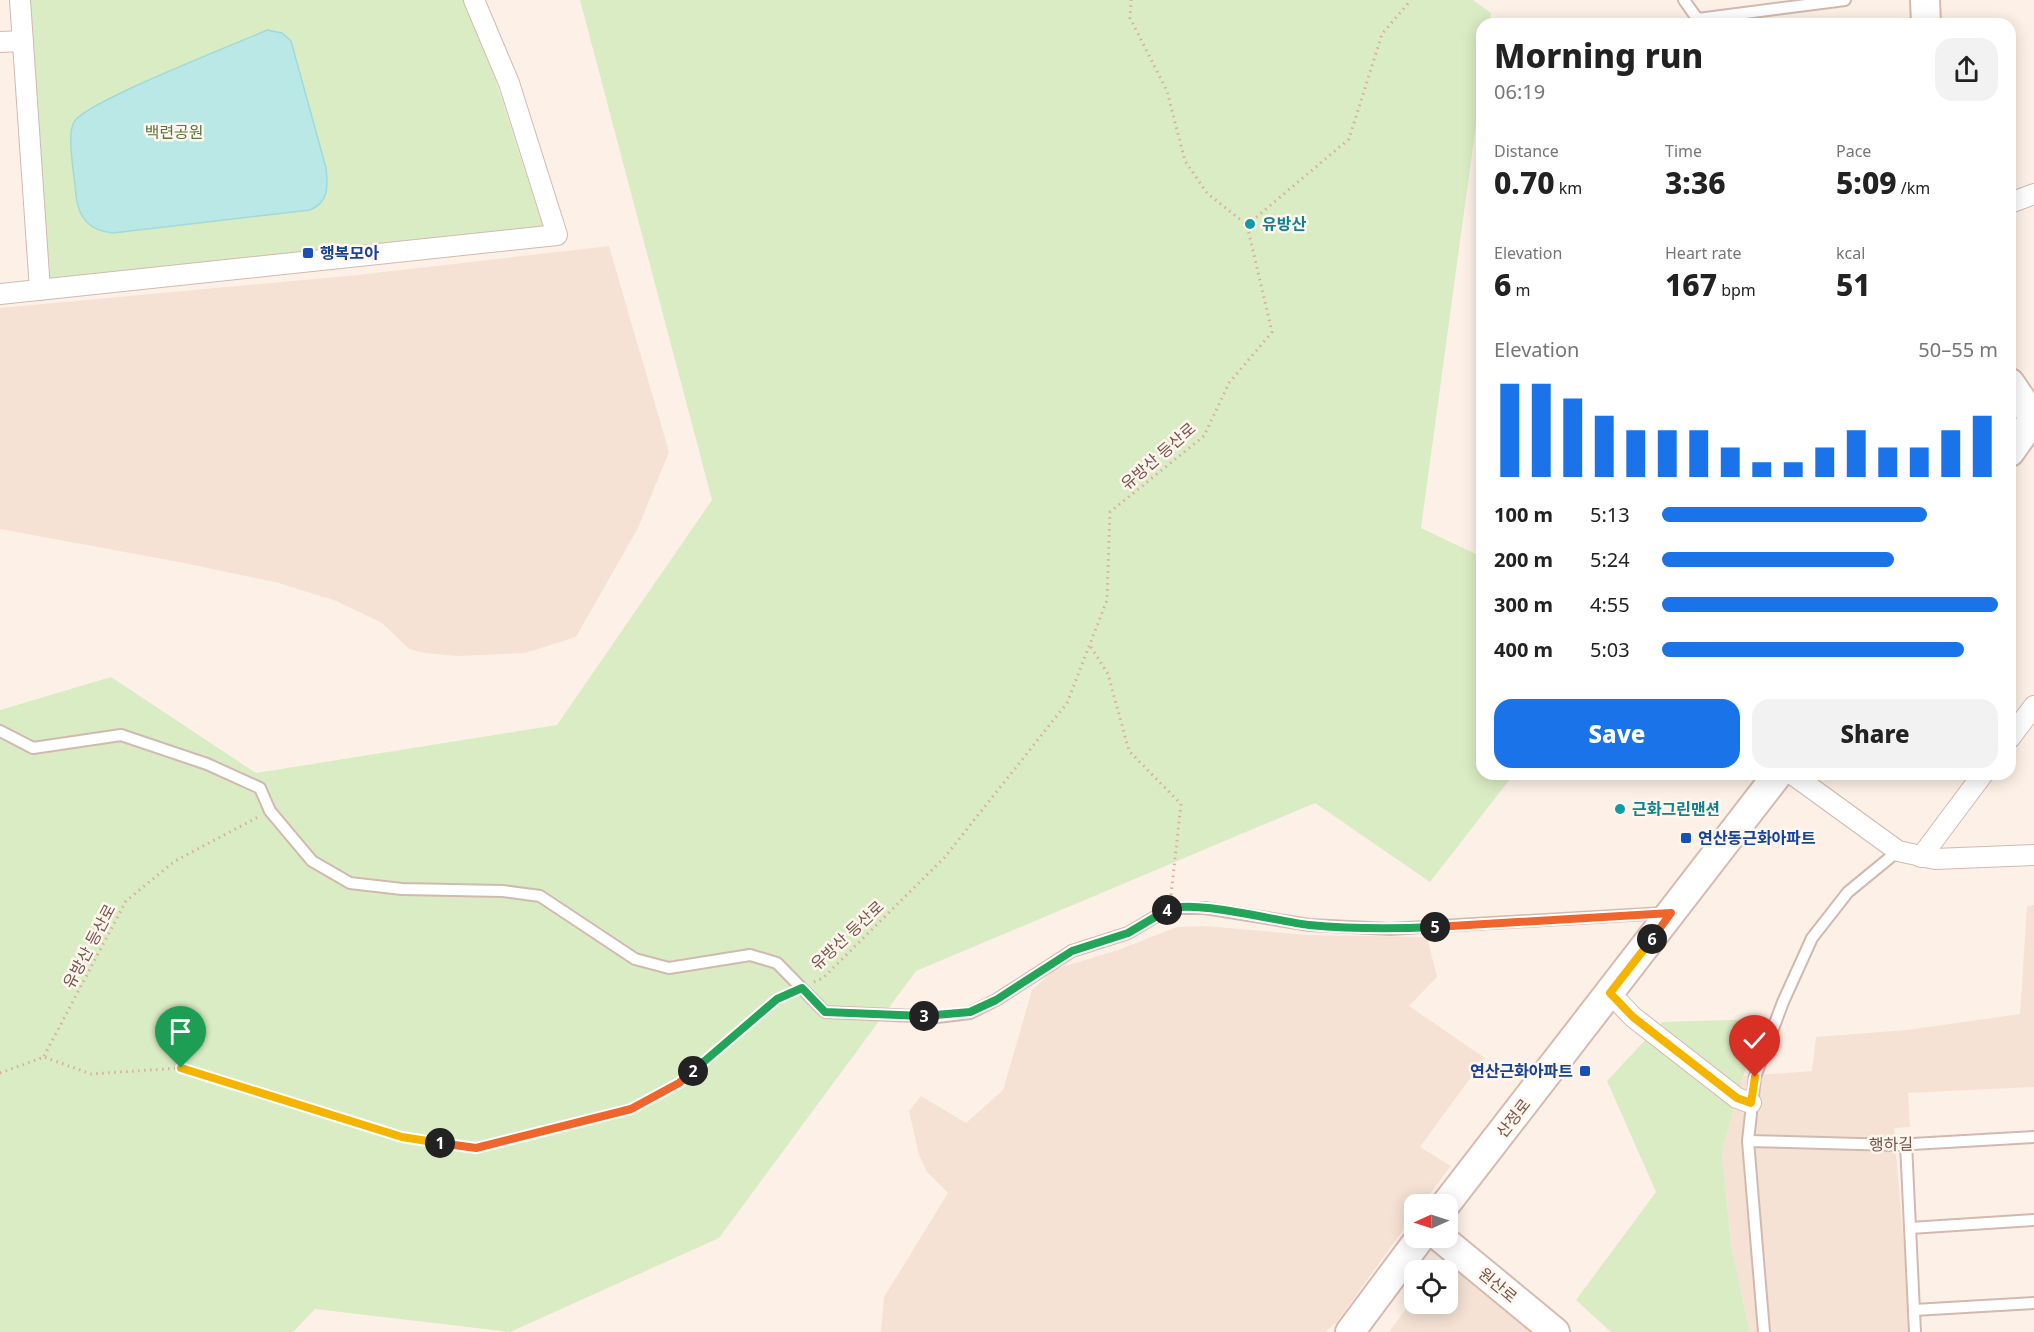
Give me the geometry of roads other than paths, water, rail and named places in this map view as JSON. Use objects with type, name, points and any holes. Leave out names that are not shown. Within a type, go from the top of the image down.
[{"type":"street","points":[[20,0],[40,290]]},
{"type":"street","points":[[0,294],[558,235],[509,82],[474,0]]},
{"type":"street","points":[[1925,0],[1926,18]]},
{"type":"street","points":[[0,42],[22,40]]},
{"type":"street","points":[[2016,201],[2034,194]]},
{"type":"street","points":[[2016,392],[2034,418],[2016,444]]},
{"type":"street","points":[[2016,730],[2034,706]]},
{"type":"street","name":"산정로","points":[[1454,1194],[1774,780]]},
{"type":"street","points":[[1800,780],[1898,851],[1935,859],[2034,855]]},
{"type":"street","points":[[1921,857],[1979,780]]},
{"type":"street","points":[[1610,993],[1633,1017],[1737,1098],[1751,1103]]},
{"type":"street","points":[[1350,1332],[1413,1248]]},
{"type":"street","name":"원산로","points":[[1453,1248],[1555,1332]]},
{"type":"lane","points":[[1684,0],[1697,18]]},
{"type":"lane","points":[[1719,18],[1780,5],[1845,0]]},
{"type":"lane","points":[[0,731],[33,748],[121,735],[207,765],[260,788],[270,811],[312,861],[350,883],[402,889],[503,891],[540,896],[635,959],[669,968],[750,955],[777,963],[825,1012],[937,1017],[970,1012],[996,1000],[1072,951],[1128,933],[1170,908],[1205,908],[1309,925],[1390,929],[1671,913]]},
{"type":"lane","points":[[1764,1332],[1748,1141],[1755,1077],[1769,1038],[1812,938],[1848,892],[1898,851]]},
{"type":"lane","name":"행하길","points":[[1748,1141],[1906,1144],[2034,1137]]},
{"type":"lane","points":[[1906,1144],[1915,1332]]},
{"type":"lane","points":[[1910,1228],[2034,1220]]},
{"type":"lane","points":[[1914,1310],[2034,1303]]},
{"type":"water","points":[[267,30],[282,33],[291,41],[326,168],[327,187],[321,203],[310,210],[113,233],[105,232],[87,222],[77,203],[71,147],[74,122],[104,101]]},
{"type":"place","name":"유방산","points":[[1250,224]]},
{"type":"place","name":"행복모아","points":[[308,253]]},
{"type":"place","name":"근화그린맨션","points":[[1620,809]]},
{"type":"place","name":"연산동근화아파트","points":[[1686,838]]},
{"type":"place","name":"연산근화아파트","points":[[1585,1071]]},
{"type":"park label","name":"백련공원","points":[[174,132]]}]
